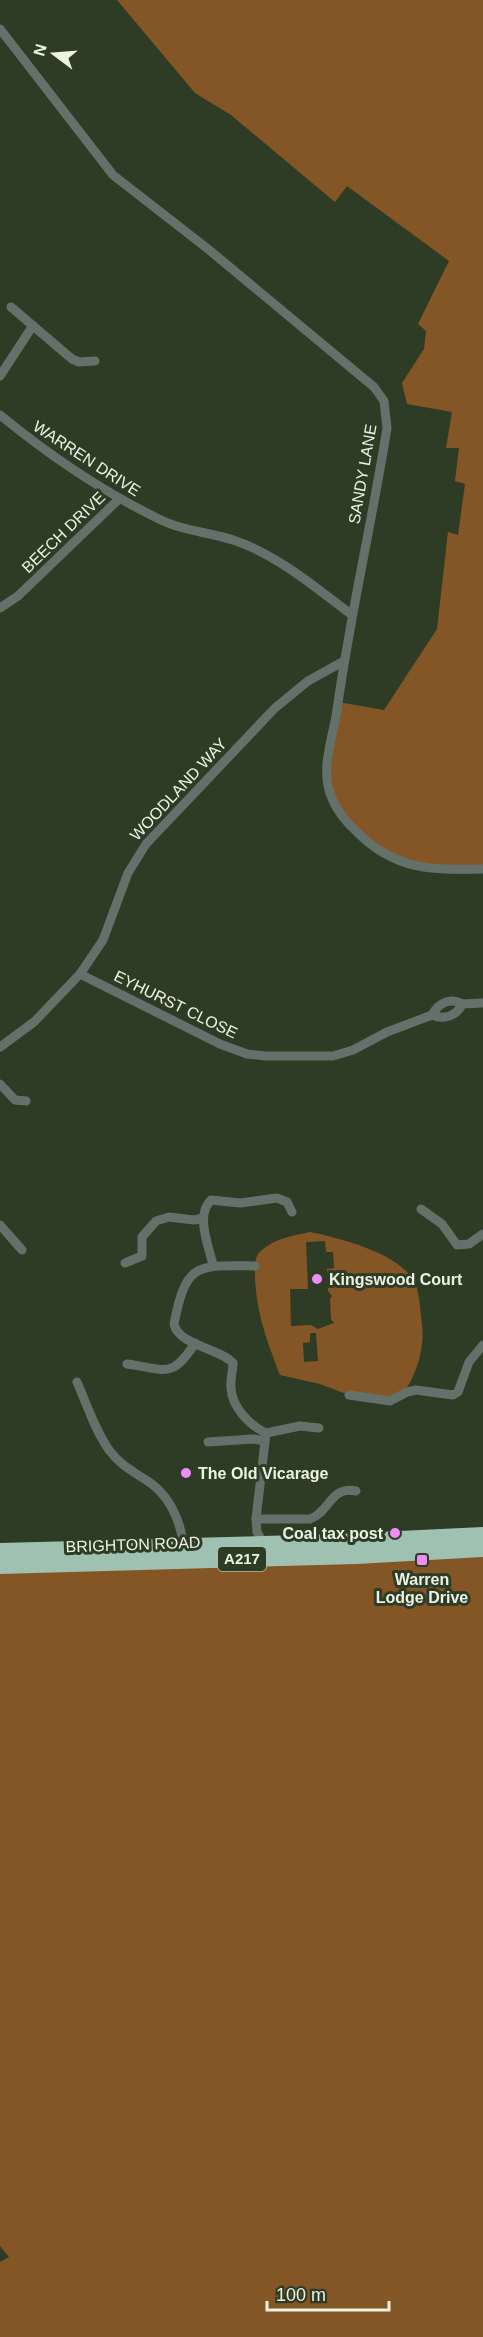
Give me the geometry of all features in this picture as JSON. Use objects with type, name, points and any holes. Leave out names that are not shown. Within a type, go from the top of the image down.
[{"type":"highway","name":"BRIGHTON ROAD","points":[[0,1551],[483,1535]]},
{"type":"highway","name":"BRIGHTON ROAD","points":[[0,1566],[356,1557],[483,1549]]},
{"type":"street","name":"SANDY LANE","points":[[0,29],[113,175],[208,249],[300,328],[374,387],[384,401],[387,428],[352,615],[327,769],[331,796],[344,819],[365,840],[394,860],[435,870],[483,869]]},
{"type":"street","points":[[11,307],[72,359],[80,362],[95,361]]},
{"type":"street","points":[[0,376],[32,327]]},
{"type":"street","name":"WARREN DRIVE","points":[[0,415],[75,471],[119,499],[164,522],[186,530],[234,540],[259,550],[298,574],[352,615]]},
{"type":"street","name":"BEECH DRIVE","points":[[0,608],[18,596],[119,499]]},
{"type":"street","name":"WOODLAND WAY","points":[[0,1047],[34,1022],[80,974],[103,940],[128,873],[146,844],[274,708],[308,681],[344,661]]},
{"type":"street","name":"EYHURST CLOSE","points":[[80,974],[220,1044],[247,1054],[266,1056],[333,1056],[353,1050],[387,1032],[432,1015],[444,1017],[453,1015],[462,1004]]},
{"type":"street","name":"EYHURST CLOSE","points":[[432,1015],[436,1008],[449,1001],[462,1004],[483,1003]]},
{"type":"street","points":[[0,1084],[15,1100],[26,1101]]},
{"type":"street","points":[[213,1265],[203,1218],[208,1202],[215,1199],[240,1203],[277,1198],[288,1202],[292,1212]]},
{"type":"street","points":[[421,1209],[442,1224],[457,1245],[469,1244],[483,1234]]},
{"type":"street","points":[[125,1263],[142,1256],[142,1237],[156,1221],[168,1217],[194,1220],[203,1218]]},
{"type":"street","points":[[0,1225],[22,1250]]},
{"type":"street","points":[[255,1266],[213,1265],[199,1269],[186,1281],[175,1320],[176,1331],[195,1343],[230,1359],[233,1363],[230,1384],[233,1396],[248,1421],[266,1437]]},
{"type":"street","points":[[127,1364],[160,1370],[173,1368],[184,1361],[195,1343]]},
{"type":"street","points":[[349,1395],[390,1401],[416,1390],[453,1395],[458,1392],[469,1362],[483,1345]]},
{"type":"street","points":[[77,1382],[100,1435],[110,1451],[122,1464],[155,1487],[169,1502],[181,1528],[184,1546]]},
{"type":"street","points":[[208,1442],[266,1437],[300,1426],[319,1428]]},
{"type":"street","points":[[264,1544],[257,1532],[256,1519],[266,1437]]},
{"type":"street","points":[[256,1519],[310,1519],[317,1516],[329,1500],[339,1492],[350,1489],[356,1491]]},
{"type":"shaded area","points":[[117,0],[483,0],[483,869],[405,864],[343,819],[327,782],[338,702],[384,710],[437,629],[448,532],[458,535],[465,484],[455,481],[459,448],[446,448],[452,412],[407,404],[402,383],[424,349],[426,331],[418,324],[449,261],[347,186],[335,202],[231,115],[195,93]]},
{"type":"shaded area","points":[[310,1232],[351,1242],[380,1254],[405,1269],[413,1279],[417,1289],[423,1333],[421,1353],[411,1381],[400,1397],[349,1395],[320,1384],[280,1375],[260,1314],[255,1270],[257,1255],[270,1244]],"holes":[[[325,1241],[326,1252],[333,1252],[334,1268],[327,1269],[328,1291],[332,1296],[330,1299],[331,1319],[334,1323],[318,1329],[311,1325],[291,1326],[290,1289],[308,1289],[306,1242]],[[310,1333],[316,1333],[318,1361],[304,1362],[303,1343],[310,1342]]]},
{"type":"shaded area","points":[[483,1557],[483,2337],[0,2337],[0,2262],[9,2257],[0,2246],[0,1571]]},
{"type":"place","name":"Kingswood Court","points":[[317,1279]]},
{"type":"place","name":"The Old Vicarage","points":[[186,1473]]},
{"type":"place","name":"Coal tax post","points":[[395,1533]]},
{"type":"place","name":"Warren Lodge Drive","points":[[422,1560]]}]
